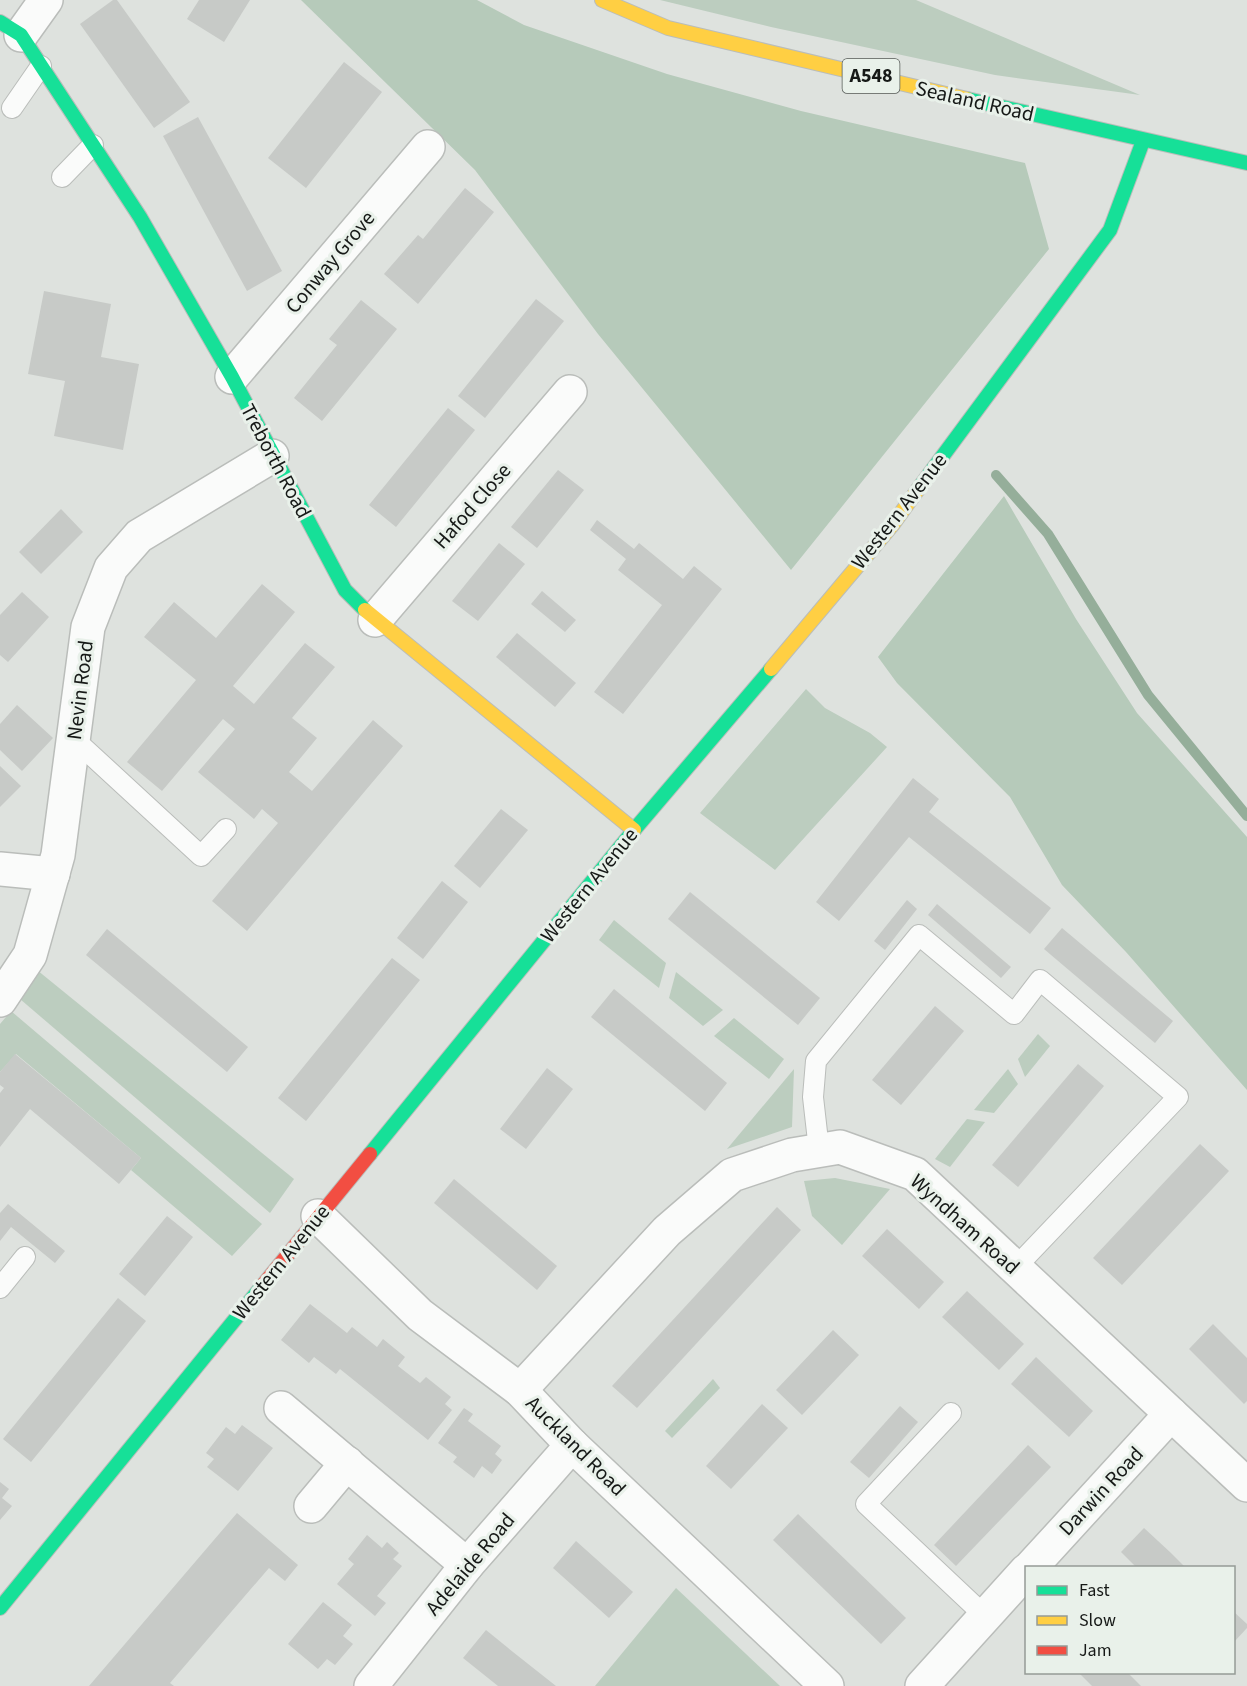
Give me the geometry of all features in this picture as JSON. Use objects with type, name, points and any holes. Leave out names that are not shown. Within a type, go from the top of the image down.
[{"type":"street","points":[[10,28],[46,0]]},
{"type":"street","name":"Sealand Road","points":[[602,0],[668,28],[1143,141],[1247,163]]},
{"type":"street","name":"Treborth Road","points":[[10,28],[41,66],[140,217],[232,377],[345,590],[375,620],[634,830]]},
{"type":"street","name":"Western Avenue","points":[[0,1608],[634,830],[892,524],[1110,230],[1143,141]]},
{"type":"street","name":"Conway Grove","points":[[232,377],[428,147]]},
{"type":"street","name":"Hafod Close","points":[[375,620],[570,392]]},
{"type":"street","name":"Nevin Road","points":[[0,1000],[30,955],[58,855],[88,627],[111,568],[139,536],[272,456]]},
{"type":"street","points":[[0,869],[53,874]]},
{"type":"street","name":"Wyndham Road","points":[[520,1390],[667,1231],[732,1175],[792,1155],[840,1147],[915,1174],[1247,1485]]},
{"type":"street","name":"Auckland Road","points":[[318,1216],[420,1315],[520,1390],[572,1445],[827,1686]]},
{"type":"street","points":[[281,1408],[467,1565]]},
{"type":"street","name":"Darwin Road","points":[[1032,1566],[1171,1414]]},
{"type":"street","name":"Adelaide Road","points":[[371,1686],[467,1565],[572,1445]]},
{"type":"street","points":[[311,1506],[347,1463]]},
{"type":"street","points":[[922,1686],[1025,1572]]},
{"type":"lane","points":[[12,108],[41,66]]},
{"type":"lane","points":[[62,177],[93,145]]},
{"type":"lane","points":[[74,739],[201,856],[226,829]]},
{"type":"lane","points":[[819,1150],[813,1097],[816,1061],[919,935],[1014,1014],[1040,980],[1178,1097],[1015,1268]]},
{"type":"lane","points":[[0,1288],[26,1257]]},
{"type":"lane","points":[[951,1413],[866,1504],[985,1616]]},
{"type":"green space","points":[[301,0],[477,0],[524,25],[667,74],[801,111],[1025,163],[1049,249],[791,570],[598,334],[475,170]]},
{"type":"green space","points":[[660,0],[916,0],[1140,95],[995,75],[771,27]]},
{"type":"green space","points":[[1004,496],[1076,619],[1137,713],[1247,837],[1247,1090],[1126,952],[1062,885],[1010,797],[897,683],[878,657]]},
{"type":"green space","points":[[806,689],[825,708],[870,733],[887,747],[775,870],[700,813]]},
{"type":"green space","points":[[614,920],[666,963],[659,988],[599,940]]},
{"type":"green space","points":[[37,970],[294,1179],[270,1213],[20,999]]},
{"type":"green space","points":[[676,972],[723,1010],[703,1026],[669,998]]},
{"type":"green space","points":[[11,1011],[262,1224],[232,1256],[131,1170],[141,1158],[16,1054],[0,1072],[0,1024]]},
{"type":"green space","points":[[734,1018],[784,1059],[769,1079],[714,1036]]},
{"type":"green space","points":[[1038,1034],[1050,1046],[1025,1077],[1018,1059]]},
{"type":"green space","points":[[794,1069],[792,1127],[727,1149]]},
{"type":"green space","points":[[1008,1069],[1018,1084],[994,1113],[974,1110]]},
{"type":"green space","points":[[967,1119],[985,1122],[950,1167],[935,1159]]},
{"type":"green space","points":[[835,1178],[890,1189],[842,1245],[812,1216],[804,1181]]},
{"type":"green space","points":[[713,1379],[720,1388],[672,1438],[665,1431]]},
{"type":"green space","points":[[676,1588],[780,1686],[595,1686]]},
{"type":"building","points":[[113,0],[117,0],[190,102],[154,128],[80,24]]},
{"type":"building","points":[[199,0],[250,0],[224,42],[187,19]]},
{"type":"building","points":[[344,62],[382,92],[306,188],[268,158]]},
{"type":"building","points":[[198,117],[282,271],[247,291],[163,136]]},
{"type":"building","points":[[465,188],[494,212],[418,304],[384,274],[418,235],[423,239]]},
{"type":"building","points":[[44,291],[111,304],[101,357],[139,364],[123,450],[54,436],[65,381],[28,374]]},
{"type":"building","points":[[536,299],[564,321],[485,418],[458,396]]},
{"type":"building","points":[[361,300],[397,329],[322,421],[294,398],[337,345],[329,339]]},
{"type":"building","points":[[448,408],[475,430],[396,527],[369,505]]},
{"type":"building","points":[[558,470],[584,490],[537,548],[511,527]]},
{"type":"building","points":[[61,509],[83,532],[41,574],[19,552]]},
{"type":"building","points":[[597,520],[634,549],[639,543],[683,579],[694,566],[722,589],[623,714],[594,692],[662,605],[618,570],[626,559],[590,530]]},
{"type":"building","points":[[499,543],[525,564],[478,621],[452,601]]},
{"type":"building","points":[[262,584],[295,612],[233,686],[254,704],[305,643],[335,667],[292,718],[317,738],[289,772],[312,791],[373,720],[403,746],[247,931],[212,901],[278,823],[262,809],[254,819],[198,772],[235,729],[223,719],[162,791],[127,762],[196,680],[144,637],[174,602],[216,638]]},
{"type":"building","points":[[542,591],[576,620],[565,632],[531,604]]},
{"type":"building","points":[[22,592],[49,617],[8,662],[0,655],[0,615]]},
{"type":"building","points":[[517,633],[576,683],[555,707],[496,657]]},
{"type":"building","points":[[17,705],[53,738],[22,771],[0,750],[0,724]]},
{"type":"building","points":[[0,766],[21,786],[0,807]]},
{"type":"building","points":[[913,778],[939,799],[929,812],[1051,908],[1030,934],[909,837],[839,921],[816,902]]},
{"type":"building","points":[[501,809],[528,830],[480,888],[454,866]]},
{"type":"building","points":[[442,881],[468,902],[423,959],[397,938]]},
{"type":"building","points":[[690,892],[820,998],[798,1025],[668,919]]},
{"type":"building","points":[[907,900],[917,909],[885,950],[874,941]]},
{"type":"building","points":[[937,904],[1011,967],[1001,978],[928,915]]},
{"type":"building","points":[[1062,928],[1173,1021],[1155,1043],[1044,949]]},
{"type":"building","points":[[107,929],[248,1047],[227,1072],[86,955]]},
{"type":"building","points":[[392,958],[420,980],[306,1121],[278,1098]]},
{"type":"building","points":[[614,989],[727,1083],[705,1111],[591,1017]]},
{"type":"building","points":[[935,1006],[964,1031],[901,1105],[872,1080]]},
{"type":"building","points":[[15,1054],[141,1158],[119,1184],[30,1109],[0,1147],[0,1093],[4,1088],[0,1085],[0,1072]]},
{"type":"building","points":[[1078,1064],[1104,1086],[1018,1187],[992,1165]]},
{"type":"building","points":[[547,1068],[573,1089],[526,1149],[500,1129]]},
{"type":"building","points":[[1200,1144],[1229,1171],[1122,1285],[1093,1258]]},
{"type":"building","points":[[454,1179],[557,1266],[537,1290],[434,1203]]},
{"type":"building","points":[[8,1204],[65,1251],[55,1263],[11,1227],[0,1241],[0,1213]]},
{"type":"building","points":[[777,1207],[801,1230],[637,1408],[612,1386]]},
{"type":"building","points":[[167,1216],[193,1237],[145,1296],[119,1274]]},
{"type":"building","points":[[887,1229],[944,1282],[919,1309],[862,1256]]},
{"type":"building","points":[[967,1291],[1024,1344],[999,1370],[942,1317]]},
{"type":"building","points":[[118,1298],[146,1321],[31,1462],[3,1439]]},
{"type":"building","points":[[310,1304],[347,1333],[352,1327],[377,1347],[383,1339],[405,1357],[398,1366],[420,1383],[426,1377],[451,1397],[445,1404],[452,1410],[428,1440],[340,1369],[336,1374],[314,1357],[309,1363],[281,1340]]},
{"type":"building","points":[[1213,1324],[1247,1358],[1247,1401],[1244,1404],[1189,1349]]},
{"type":"building","points":[[833,1330],[859,1355],[802,1415],[776,1390]]},
{"type":"building","points":[[1036,1357],[1093,1411],[1069,1437],[1011,1384]]},
{"type":"building","points":[[762,1404],[788,1428],[731,1489],[706,1466]]},
{"type":"building","points":[[900,1406],[918,1422],[869,1478],[850,1462]]},
{"type":"building","points":[[464,1408],[473,1414],[468,1421],[501,1446],[495,1454],[502,1460],[492,1474],[482,1466],[474,1478],[453,1462],[457,1457],[438,1443]]},
{"type":"building","points":[[242,1425],[273,1448],[238,1491],[207,1467],[214,1459],[206,1453],[226,1427],[235,1434]]},
{"type":"building","points":[[1028,1445],[1051,1467],[956,1566],[934,1545]]},
{"type":"building","points":[[0,1482],[9,1489],[2,1498],[12,1506],[0,1520]]},
{"type":"building","points":[[237,1513],[298,1565],[285,1581],[269,1568],[170,1683],[174,1686],[89,1686]]},
{"type":"building","points":[[798,1514],[906,1618],[881,1644],[773,1540]]},
{"type":"building","points":[[1144,1528],[1184,1566],[1135,1566],[1121,1552]]},
{"type":"building","points":[[367,1535],[382,1548],[387,1542],[399,1553],[393,1559],[402,1566],[377,1596],[386,1603],[375,1616],[337,1584],[354,1564],[348,1559]]},
{"type":"building","points":[[576,1541],[633,1592],[609,1618],[553,1568]]},
{"type":"building","points":[[323,1602],[352,1625],[343,1636],[353,1644],[335,1665],[327,1659],[318,1669],[288,1644]]},
{"type":"building","points":[[1235,1613],[1247,1624],[1247,1628],[1235,1641]]},
{"type":"building","points":[[486,1630],[556,1686],[498,1686],[463,1658]]},
{"type":"building","points":[[1080,1674],[1129,1674],[1141,1686],[1092,1686]]},
{"type":"waterway","points":[[996,475],[1048,534],[1148,695],[1247,816]]},
{"type":"traffic: fast","points":[[0,22],[21,35],[140,217],[232,377],[345,590],[365,610]]},
{"type":"traffic: fast","points":[[967,99],[1247,163]]},
{"type":"traffic: fast","points":[[919,488],[1110,230],[1143,141]]},
{"type":"traffic: fast","points":[[370,1154],[634,830],[771,669]]},
{"type":"traffic: fast","points":[[0,1608],[263,1285]]},
{"type":"traffic: slow","points":[[602,0],[668,28],[967,99]]},
{"type":"traffic: slow","points":[[771,669],[893,524],[919,488]]},
{"type":"traffic: slow","points":[[365,610],[634,830]]},
{"type":"traffic: jam","points":[[263,1285],[370,1154]]}]
